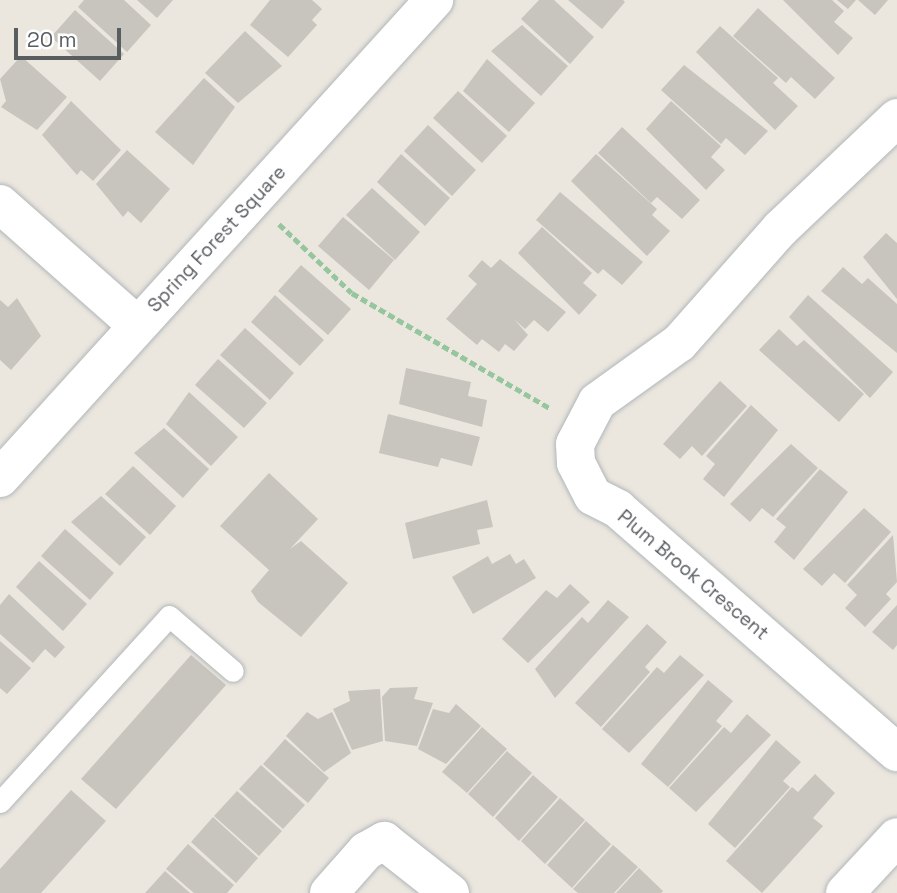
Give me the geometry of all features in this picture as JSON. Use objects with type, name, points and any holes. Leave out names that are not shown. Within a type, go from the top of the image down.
[{"type":"street","name":"Spring Forest Square","points":[[0,478],[433,0]]},
{"type":"street","points":[[581,425],[597,402],[679,342],[780,229],[897,118]]},
{"type":"street","points":[[0,204],[137,325]]},
{"type":"street","name":"Plum Brook Crescent","points":[[581,425],[576,463],[593,496],[618,509],[897,752]]},
{"type":"street","points":[[845,893],[897,837]]},
{"type":"street","points":[[329,893],[366,851],[384,841],[450,893]]},
{"type":"lane","points":[[0,802],[169,616],[233,671]]},
{"type":"path","points":[[253,199],[352,293],[581,425]]},
{"type":"building","points":[[84,0],[124,0],[151,25],[127,52],[78,7]]},
{"type":"building","points":[[137,0],[173,0],[157,18]]},
{"type":"building","points":[[270,0],[312,0],[322,9],[312,20],[317,25],[288,57],[250,25]]},
{"type":"building","points":[[539,0],[554,0],[594,37],[570,64],[521,19]]},
{"type":"building","points":[[568,0],[623,0],[625,2],[602,29]]},
{"type":"building","points":[[783,0],[832,0],[844,11],[834,22],[853,38],[838,55]]},
{"type":"building","points":[[837,0],[856,0],[848,9]]},
{"type":"building","points":[[858,0],[888,0],[875,15]]},
{"type":"building","points":[[758,8],[835,78],[815,99],[791,77],[786,83],[733,36]]},
{"type":"building","points":[[75,10],[124,54],[100,81],[51,37]]},
{"type":"building","points":[[522,25],[568,66],[541,96],[491,51]]},
{"type":"building","points":[[720,26],[778,78],[773,83],[798,106],[775,130],[696,52]]},
{"type":"building","points":[[245,31],[282,66],[238,103],[205,73]]},
{"type":"building","points":[[21,56],[67,97],[37,130],[1,107],[6,101],[0,79]]},
{"type":"building","points":[[487,59],[535,103],[509,132],[463,91]]},
{"type":"building","points":[[684,65],[768,131],[745,155],[726,138],[721,144],[661,90]]},
{"type":"building","points":[[204,78],[235,107],[193,165],[155,132]]},
{"type":"building","points":[[458,91],[507,136],[482,163],[433,118]]},
{"type":"building","points":[[71,101],[121,150],[93,181],[81,170],[77,175],[42,135]]},
{"type":"building","points":[[671,101],[721,146],[711,157],[725,170],[706,190],[646,129]]},
{"type":"building","points":[[428,125],[476,170],[452,196],[404,151]]},
{"type":"building","points":[[622,127],[700,200],[682,219],[657,197],[651,203],[598,153]]},
{"type":"building","points":[[127,150],[170,189],[141,223],[128,211],[123,217],[96,184]]},
{"type":"building","points":[[401,154],[450,198],[425,226],[377,182]]},
{"type":"building","points":[[596,154],[657,209],[652,215],[670,231],[647,256],[571,181]]},
{"type":"building","points":[[372,188],[420,232],[395,260],[346,215]]},
{"type":"building","points":[[560,192],[643,262],[622,285],[603,269],[598,274],[536,220]]},
{"type":"building","points":[[343,217],[394,260],[369,290],[318,246]]},
{"type":"building","points":[[542,227],[592,273],[583,283],[597,295],[579,315],[518,253]]},
{"type":"building","points":[[886,233],[897,243],[897,299],[863,257]]},
{"type":"building","points":[[500,259],[566,312],[548,332],[534,320],[525,329],[514,319],[528,335],[514,351],[505,344],[499,352],[482,339],[477,345],[446,319],[477,284],[468,276],[482,260],[491,268]]},
{"type":"building","points":[[301,265],[351,309],[328,335],[278,291]]},
{"type":"building","points":[[843,267],[862,284],[868,278],[897,304],[897,353],[821,291]]},
{"type":"building","points":[[275,295],[324,340],[300,366],[251,322]]},
{"type":"building","points":[[808,295],[893,372],[870,398],[789,317]]},
{"type":"building","points":[[17,298],[41,336],[11,370],[0,360],[0,300],[8,307]]},
{"type":"building","points":[[245,328],[294,373],[270,400],[220,355]]},
{"type":"building","points":[[779,329],[797,346],[804,340],[864,394],[839,422],[759,350]]},
{"type":"building","points":[[218,359],[267,403],[244,428],[195,385]]},
{"type":"building","points":[[406,368],[471,382],[468,396],[487,400],[482,427],[399,404]]},
{"type":"building","points":[[720,381],[747,406],[702,456],[692,446],[680,459],[663,444]]},
{"type":"building","points":[[189,392],[238,437],[211,466],[166,424]]},
{"type":"building","points":[[751,405],[778,430],[724,497],[703,479],[715,464],[706,456]]},
{"type":"building","points":[[388,414],[480,437],[472,466],[441,458],[438,467],[379,453]]},
{"type":"building","points":[[164,428],[209,469],[183,498],[134,453]]},
{"type":"building","points":[[791,444],[818,468],[773,517],[762,508],[750,522],[730,504]]},
{"type":"building","points":[[133,466],[176,506],[150,535],[105,494]]},
{"type":"building","points":[[820,469],[848,492],[794,560],[774,542],[786,527],[776,519]]},
{"type":"building","points":[[269,473],[318,519],[290,549],[301,541],[348,583],[301,637],[258,602],[251,591],[269,570],[220,526]]},
{"type":"building","points":[[101,496],[146,537],[120,566],[71,522]]},
{"type":"building","points":[[487,500],[493,527],[477,530],[480,544],[413,559],[405,523]]},
{"type":"building","points":[[864,508],[891,532],[845,583],[834,573],[822,586],[803,569]]},
{"type":"building","points":[[65,529],[114,573],[90,600],[41,556]]},
{"type":"building","points":[[893,535],[897,582],[886,594],[891,599],[865,627],[845,608],[857,595],[847,585]]},
{"type":"building","points":[[510,554],[516,564],[524,559],[536,578],[473,614],[452,577],[488,556],[492,564]]},
{"type":"building","points":[[39,561],[87,604],[63,631],[16,587]]},
{"type":"building","points":[[570,584],[590,602],[528,663],[502,639],[546,590],[557,598]]},
{"type":"building","points":[[9,594],[65,647],[55,658],[45,649],[33,663],[0,634],[0,605]]},
{"type":"building","points":[[608,600],[629,617],[555,698],[535,669],[582,617],[588,623]]},
{"type":"building","points":[[897,605],[897,645],[893,650],[872,632]]},
{"type":"building","points":[[647,624],[667,642],[645,667],[650,672],[601,727],[575,703]]},
{"type":"building","points":[[0,641],[31,668],[7,694],[0,688]]},
{"type":"building","points":[[191,655],[226,685],[116,809],[81,779]]},
{"type":"building","points":[[680,655],[704,675],[629,753],[602,729],[657,667],[664,673]]},
{"type":"building","points":[[708,680],[733,701],[716,721],[722,726],[668,787],[641,764]]},
{"type":"building","points":[[418,687],[414,699],[433,703],[417,746],[385,741],[382,697],[390,688]]},
{"type":"building","points":[[380,689],[383,741],[352,750],[333,709],[350,701],[348,691]]},
{"type":"building","points":[[456,704],[481,726],[446,764],[418,749],[433,709],[449,713]]},
{"type":"building","points":[[307,712],[318,719],[332,712],[351,753],[324,772],[286,736]]},
{"type":"building","points":[[747,714],[771,735],[696,812],[669,788],[724,727],[731,733]]},
{"type":"building","points":[[482,727],[507,749],[467,793],[442,772]]},
{"type":"building","points":[[285,739],[329,778],[308,803],[263,764]]},
{"type":"building","points":[[776,740],[801,762],[783,781],[790,787],[735,848],[708,824]]},
{"type":"building","points":[[507,751],[532,773],[493,817],[468,794]]},
{"type":"building","points":[[261,765],[305,805],[283,829],[239,789]]},
{"type":"building","points":[[815,774],[835,793],[813,818],[823,826],[762,893],[726,861],[792,787],[798,792]]},
{"type":"building","points":[[533,775],[558,797],[519,841],[495,818]]},
{"type":"building","points":[[71,790],[106,821],[41,893],[0,893],[0,869]]},
{"type":"building","points":[[237,791],[282,831],[259,856],[214,816]]},
{"type":"building","points":[[560,798],[585,820],[545,864],[521,841]]},
{"type":"building","points":[[213,817],[258,858],[236,883],[191,842]]},
{"type":"building","points":[[586,821],[611,844],[572,888],[547,865]]},
{"type":"building","points":[[188,844],[234,885],[227,893],[194,893],[166,869]]},
{"type":"building","points":[[613,845],[638,867],[614,893],[578,893],[573,889]]},
{"type":"building","points":[[639,868],[663,891],[616,893]]},
{"type":"building","points":[[165,871],[190,893],[145,893]]}]
